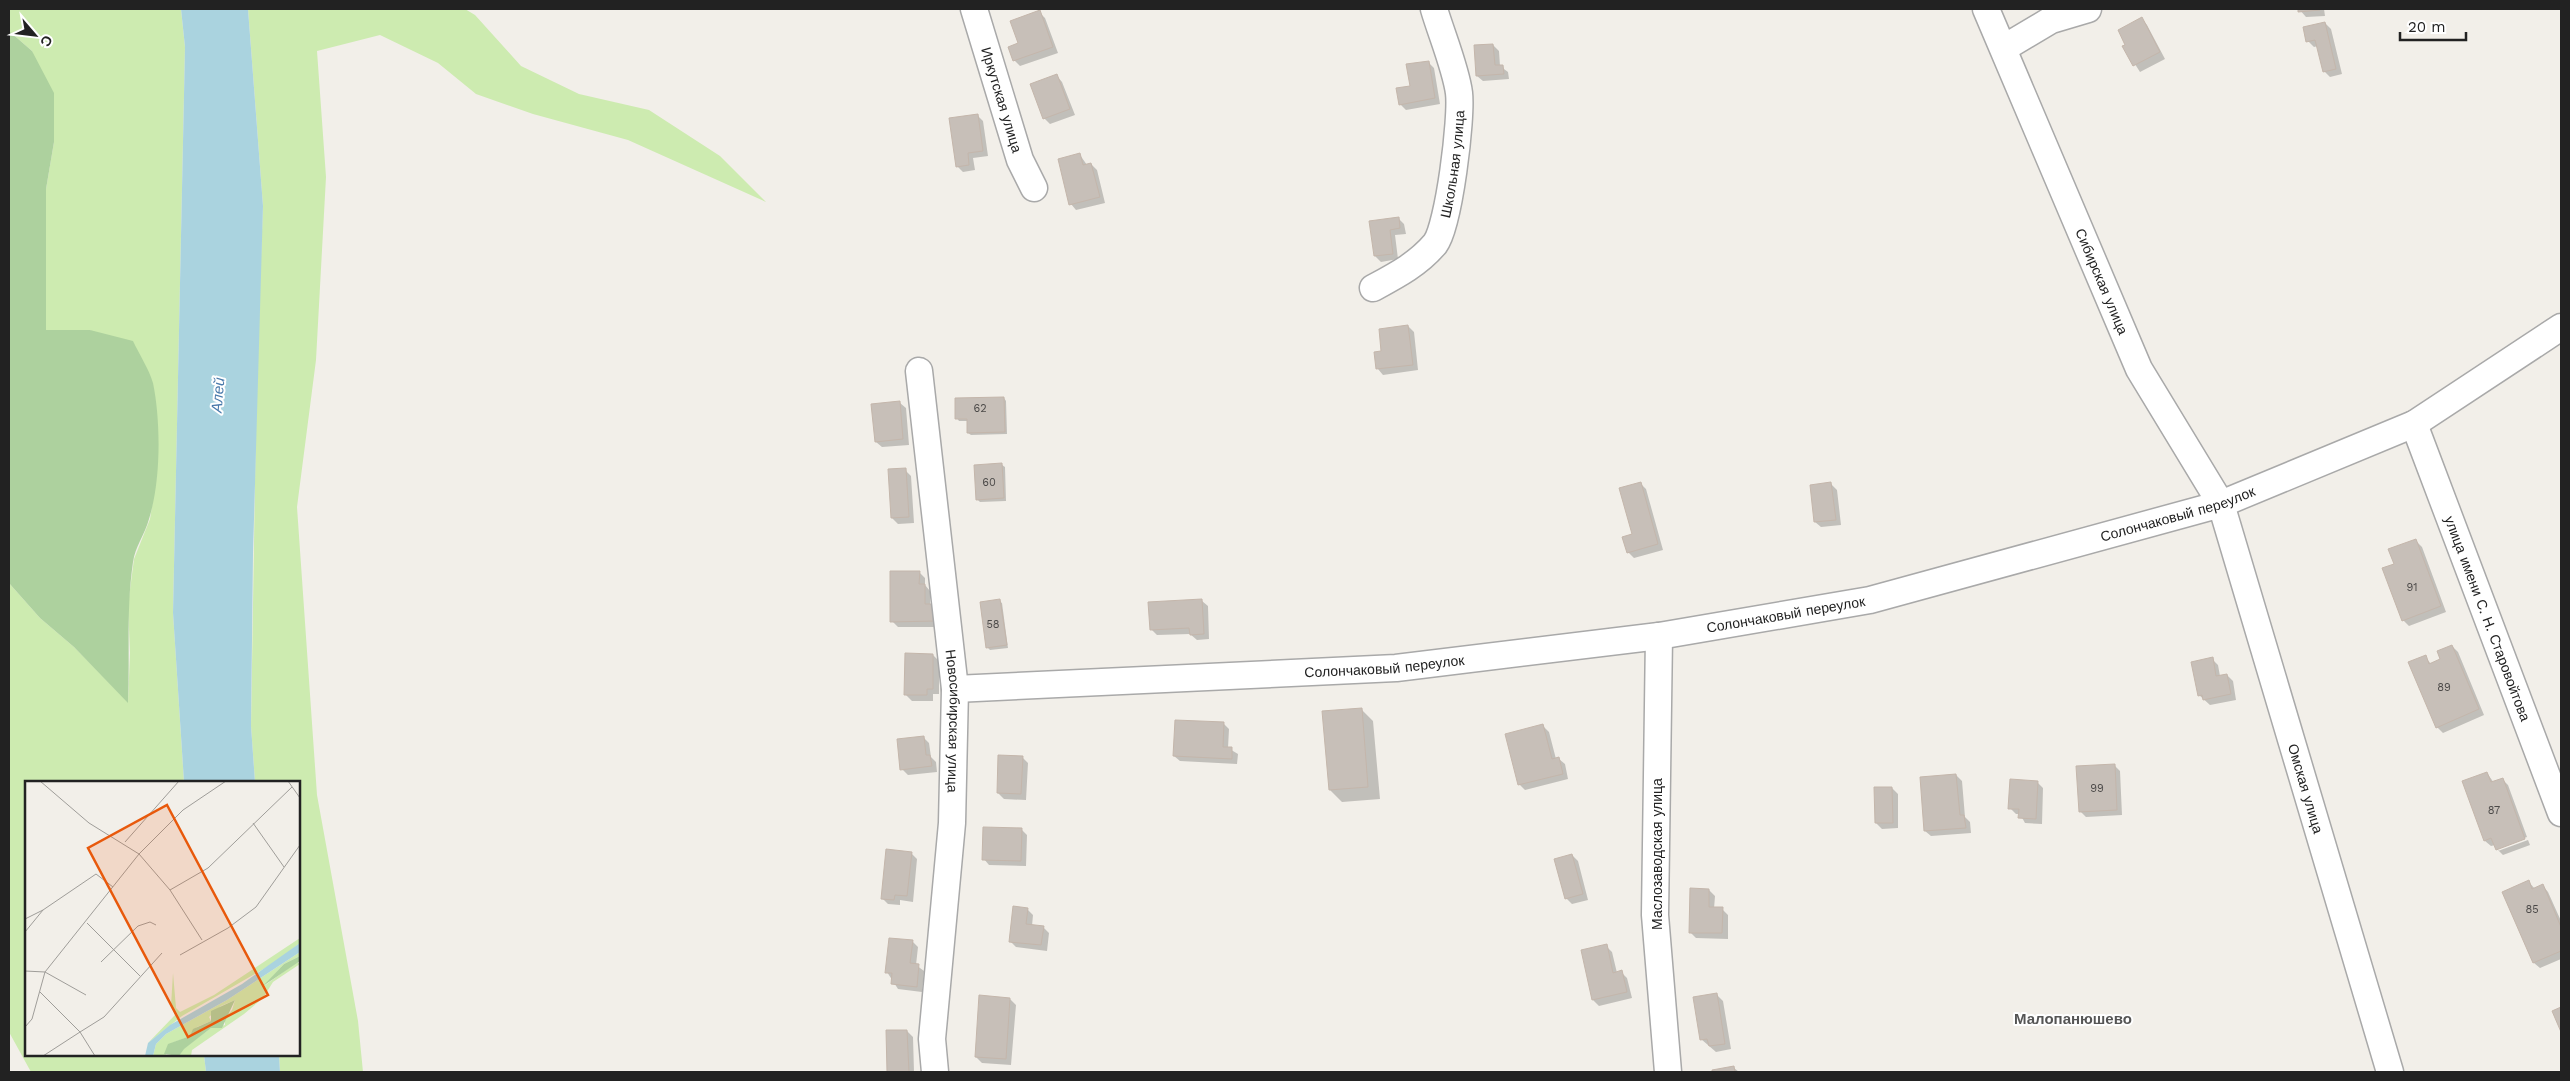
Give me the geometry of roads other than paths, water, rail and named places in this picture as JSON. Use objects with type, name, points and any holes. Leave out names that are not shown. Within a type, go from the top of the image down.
[{"type":"street","name":"Иркутская улица","points":[[974,9],[1020,160],[1034,188]]},
{"type":"street","name":"Школьная улица","points":[[1373,288],[1410,269],[1436,242],[1446,211],[1455,165],[1459,94],[1434,9]]},
{"type":"street","name":"Сибирская улица","points":[[1986,9],[2139,369],[2221,504]]},
{"type":"street","points":[[2004,48],[2050,20],[2088,9]]},
{"type":"street","name":"Солончаковый переулок","points":[[955,689],[1396,668],[1659,636],[1870,600],[2221,504],[2414,424],[2561,327]]},
{"type":"street","name":"Новосибирская улица","points":[[919,371],[955,689],[952,823],[932,1039],[935,1072]]},
{"type":"street","name":"улица имени С. Н. Старовойтова","points":[[2414,424],[2561,812]]},
{"type":"street","name":"Омская улица","points":[[2221,504],[2390,1072]]},
{"type":"street","name":"Маслозаводская улица","points":[[1659,636],[1655,914],[1668,1072]]},
{"type":"water","name":"Алей","points":[[181,9],[248,9],[263,206],[253,554],[251,726],[255,781],[184,781],[173,613],[185,47]]},
{"type":"water","points":[[204,1056],[279,1056],[280,1072],[206,1072]]},
{"type":"district","name":"Малопанюшево","points":[[2073,1019]]}]
